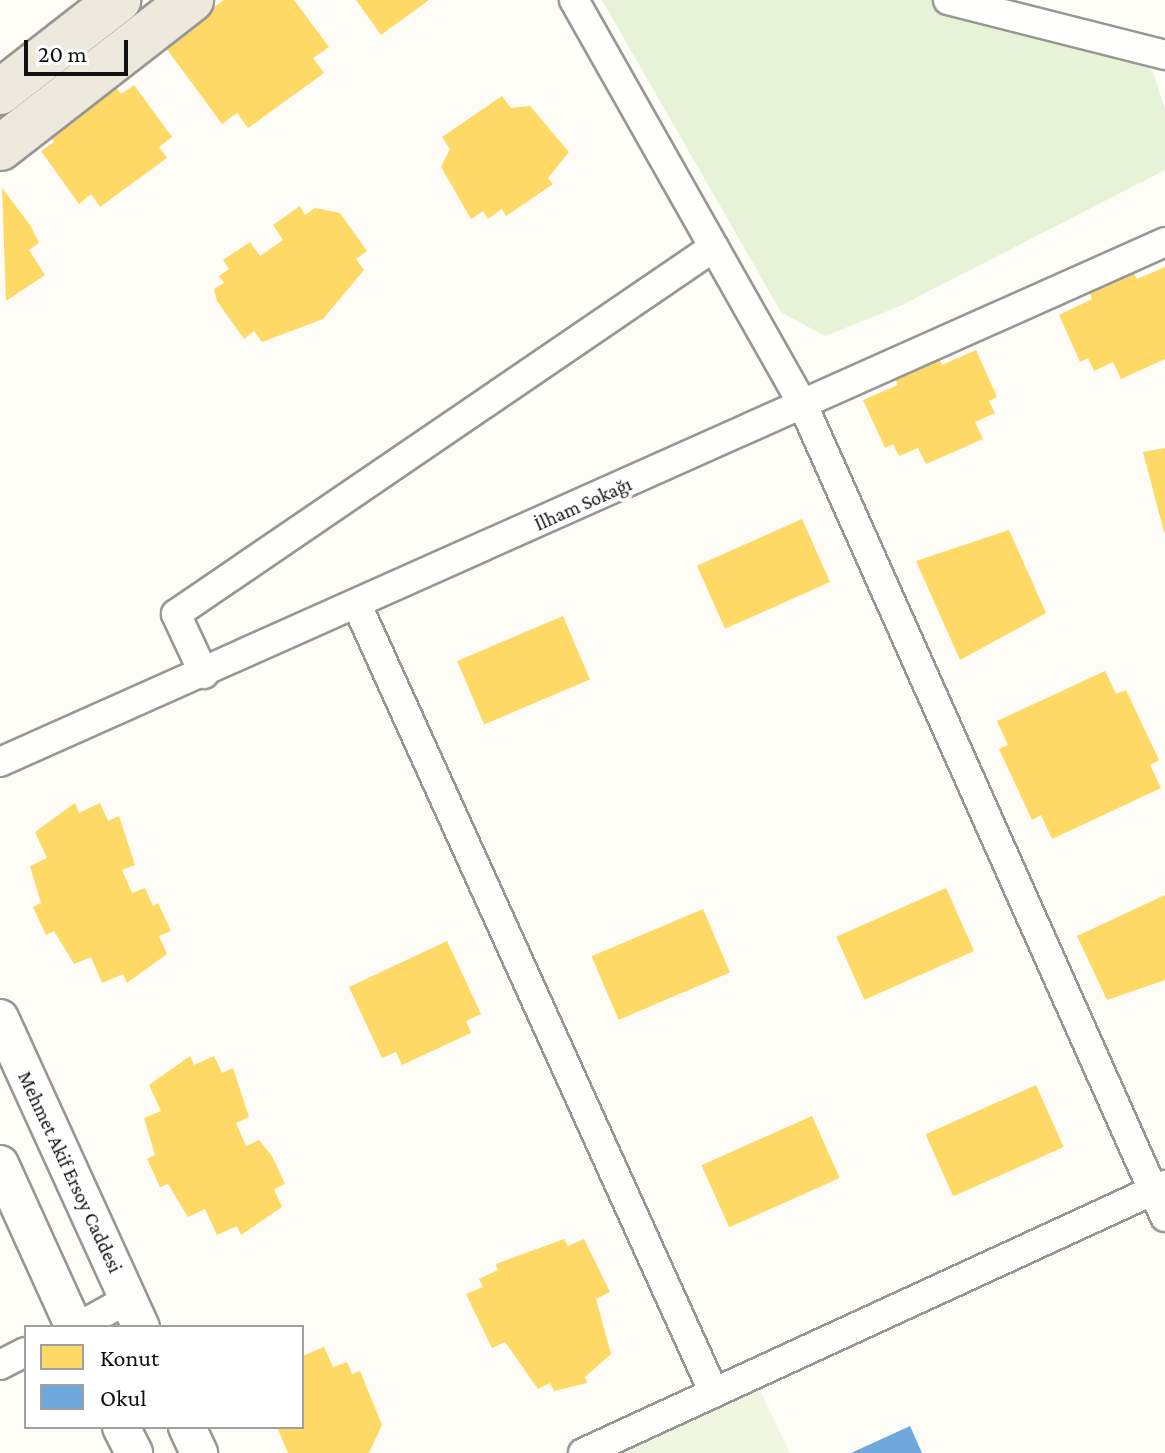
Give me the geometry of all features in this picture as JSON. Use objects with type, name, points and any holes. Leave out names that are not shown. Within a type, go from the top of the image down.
[{"type":"main road","points":[[0,92],[118,0]]},
{"type":"main road","points":[[0,148],[191,0]]},
{"type":"street","points":[[574,0],[803,405],[1159,1187],[1165,1217]]},
{"type":"street","points":[[948,0],[1165,55]]},
{"type":"street","name":"İlham Sokağı","points":[[0,762],[204,674],[1165,242]]},
{"type":"street","points":[[204,674],[176,614],[714,247]]},
{"type":"street","points":[[357,605],[714,1393]]},
{"type":"street","name":"Mehmet Akif Ersoy Caddesi","points":[[0,1018],[135,1313]]},
{"type":"street","points":[[0,1164],[75,1325]]},
{"type":"street","points":[[583,1453],[1159,1187]]},
{"type":"street","points":[[84,1325],[135,1313]]},
{"type":"street","points":[[0,1365],[24,1353]]},
{"type":"street","points":[[122,1429],[134,1453]]},
{"type":"street","points":[[188,1429],[199,1453]]},
{"type":"green space","points":[[602,0],[935,0],[1011,32],[1128,46],[1153,72],[1165,109],[1165,170],[900,306],[825,336],[781,312]]},
{"type":"green space","points":[[757,1384],[790,1453],[613,1453]]},
{"type":"building: Konut","points":[[224,0],[294,0],[329,47],[313,58],[324,73],[248,128],[237,113],[222,124],[163,44]]},
{"type":"building: Konut","points":[[356,0],[429,0],[381,35]]},
{"type":"building: Konut","points":[[110,79],[121,94],[134,85],[172,137],[159,147],[167,158],[100,207],[91,194],[79,204],[41,151],[54,142],[43,126]]},
{"type":"building: Konut","points":[[502,96],[511,108],[530,106],[569,152],[548,178],[553,184],[506,216],[502,209],[488,219],[483,211],[471,219],[441,167],[450,149],[442,137]]},
{"type":"building: Konut","points":[[2,188],[30,225],[39,243],[29,250],[45,275],[6,301]]},
{"type":"building: Konut","points":[[300,206],[305,215],[315,208],[340,213],[367,251],[356,259],[364,270],[323,319],[262,342],[254,331],[244,339],[217,301],[214,289],[224,283],[219,276],[229,269],[223,260],[250,242],[260,256],[283,240],[273,225]]},
{"type":"building: Konut","points":[[1165,267],[1165,359],[1121,379],[1113,362],[1094,371],[1088,358],[1080,362],[1059,315],[1092,299],[1088,289],[1132,270],[1137,279]]},
{"type":"building: Konut","points":[[976,350],[997,397],[989,401],[995,413],[975,422],[983,439],[926,464],[918,448],[899,456],[893,444],[885,448],[863,400],[898,385],[893,375],[938,355],[942,365]]},
{"type":"building: Konut","points":[[1165,448],[1165,532],[1164,532],[1143,452]]},
{"type":"building: Konut","points":[[802,519],[830,582],[725,629],[697,566]]},
{"type":"building: Konut","points":[[1009,530],[1046,613],[960,660],[916,561]]},
{"type":"building: Konut","points":[[563,616],[590,680],[484,724],[457,661]]},
{"type":"building: Konut","points":[[1105,671],[1116,694],[1126,690],[1159,760],[1150,765],[1161,788],[1052,839],[1041,815],[1032,820],[999,749],[1008,745],[997,721]]},
{"type":"building: Konut","points":[[75,803],[79,813],[100,803],[108,821],[119,816],[135,865],[122,870],[132,893],[145,888],[153,906],[158,903],[171,931],[159,936],[167,954],[127,983],[123,974],[102,983],[91,957],[74,964],[54,931],[46,935],[33,907],[41,903],[30,866],[47,858],[35,832]]},
{"type":"building: Konut","points":[[946,888],[974,951],[864,1000],[836,937]]},
{"type":"building: Konut","points":[[1165,895],[1165,980],[1107,1000],[1077,936]]},
{"type":"building: Konut","points":[[703,909],[730,973],[619,1020],[592,956]]},
{"type":"building: Konut","points":[[447,941],[481,1014],[466,1021],[471,1033],[402,1065],[396,1052],[382,1058],[349,987]]},
{"type":"building: Konut","points":[[190,1056],[194,1065],[214,1056],[222,1073],[233,1068],[249,1117],[236,1123],[246,1146],[259,1140],[272,1156],[285,1184],[274,1189],[282,1207],[241,1235],[237,1226],[217,1235],[205,1209],[188,1217],[168,1184],[160,1187],[147,1159],[155,1155],[144,1118],[161,1111],[149,1085]]},
{"type":"building: Konut","points":[[1036,1085],[1064,1147],[953,1196],[925,1134]]},
{"type":"building: Konut","points":[[812,1116],[840,1178],[729,1227],[701,1165]]},
{"type":"building: Konut","points":[[564,1239],[568,1246],[584,1239],[610,1292],[596,1299],[611,1354],[585,1377],[587,1383],[554,1391],[550,1383],[538,1389],[505,1342],[492,1348],[466,1294],[483,1287],[479,1279],[498,1270],[496,1264]]},
{"type":"building: Konut","points":[[324,1347],[333,1367],[347,1362],[352,1374],[360,1371],[382,1425],[369,1453],[288,1453],[278,1429],[304,1429],[304,1355]]},
{"type":"building: Okul","points":[[910,1426],[922,1453],[851,1453]]}]
